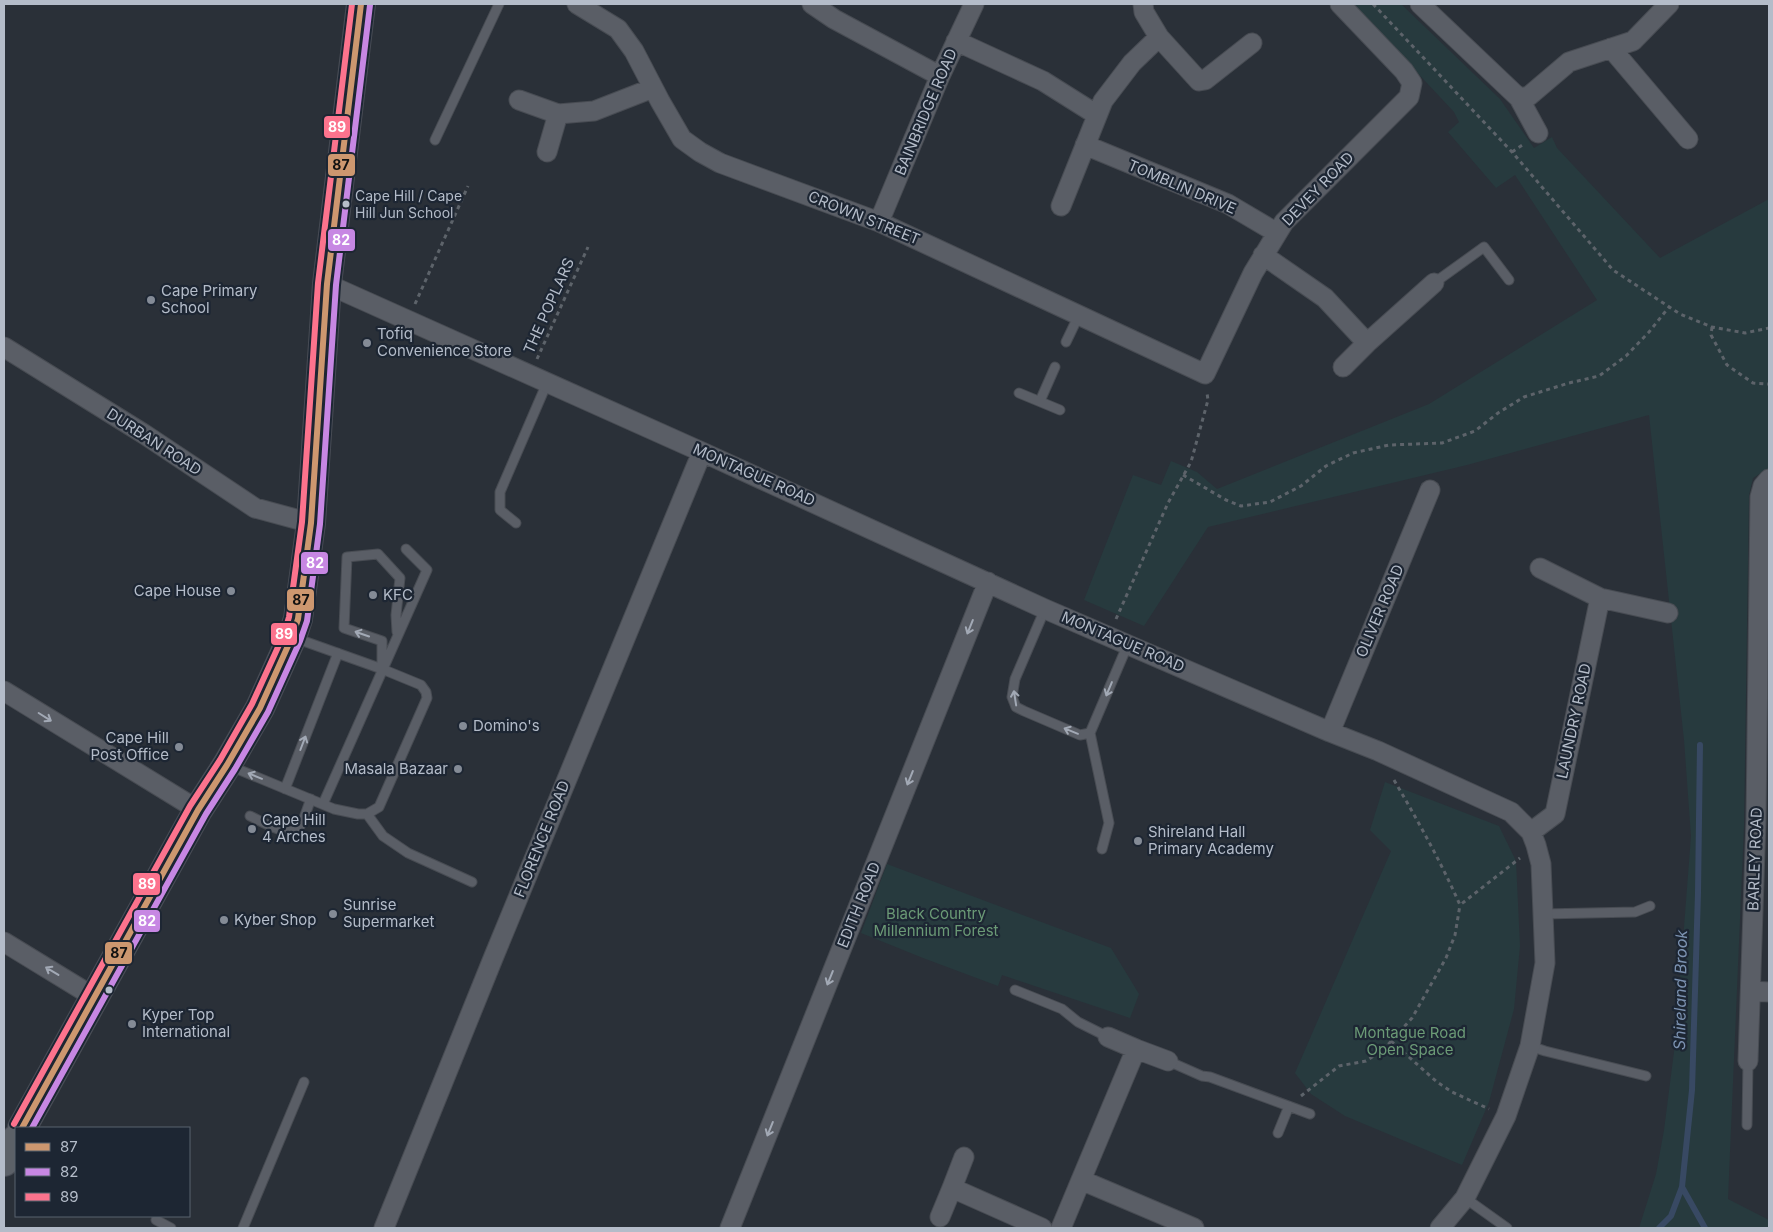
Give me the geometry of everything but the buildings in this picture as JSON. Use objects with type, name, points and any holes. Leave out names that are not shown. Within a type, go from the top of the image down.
[{"type":"main road","points":[[23,1127],[198,810],[260,708],[292,637],[298,619],[311,523],[327,284],[361,4]]},
{"type":"main road","points":[[4,1162],[15,1141]]},
{"type":"street","name":"CROWN STREET","points":[[577,4],[618,29],[634,51],[682,139],[700,152],[720,163],[880,222],[1205,374]]},
{"type":"street","points":[[812,4],[834,19],[940,76]]},
{"type":"street","name":"BAINBRIDGE ROAD","points":[[880,222],[940,76],[974,4]]},
{"type":"street","points":[[1143,4],[1144,12],[1158,37],[1199,81],[1205,80],[1252,43]]},
{"type":"street","name":"DEVEY ROAD","points":[[1205,374],[1253,273],[1284,222],[1409,97],[1412,83],[1404,71],[1340,4]]},
{"type":"street","points":[[1420,4],[1519,98],[1538,133]]},
{"type":"street","points":[[1519,98],[1529,96],[1569,62],[1633,41],[1669,4]]},
{"type":"street","points":[[1061,206],[1103,101],[1132,63],[1158,37]]},
{"type":"street","points":[[956,41],[1043,81],[1097,114]]},
{"type":"street","points":[[1612,48],[1688,139]]},
{"type":"street","points":[[518,100],[558,114],[594,111],[653,88]]},
{"type":"street","points":[[547,152],[558,114]]},
{"type":"street","name":"TOMBLIN DRIVE","points":[[1085,145],[1228,204],[1277,233]]},
{"type":"street","points":[[1264,255],[1325,298],[1367,343]]},
{"type":"street","points":[[1343,367],[1434,283]]},
{"type":"street","name":"MONTAGUE ROAD","points":[[327,284],[1046,609],[1378,751],[1510,812],[1534,839]]},
{"type":"street","name":"DURBAN ROAD","points":[[4,348],[144,434],[255,508],[311,523]]},
{"type":"street","name":"FLORENCE ROAD","points":[[384,1228],[702,452]]},
{"type":"street","name":"BARLEY ROAD","points":[[1748,1061],[1760,992],[1763,821],[1760,497],[1763,486],[1769,479]]},
{"type":"street","name":"OLIVER ROAD","points":[[1330,732],[1430,490]]},
{"type":"street","points":[[1540,568],[1600,598],[1668,613]]},
{"type":"street","name":"EDITH ROAD","points":[[730,1228],[988,582]]},
{"type":"street","name":"LAUNDRY ROAD","points":[[1534,839],[1555,814],[1600,598]]},
{"type":"street","points":[[4,691],[198,810]]},
{"type":"street","points":[[1440,1228],[1465,1198],[1506,1116],[1530,1046],[1545,963],[1540,864],[1534,839]]},
{"type":"street","points":[[4,942],[94,996]]},
{"type":"street","points":[[1108,1037],[1168,1062]]},
{"type":"street","points":[[1061,1228],[1136,1049]]},
{"type":"street","points":[[940,1217],[964,1157]]},
{"type":"street","points":[[1081,1180],[1194,1228]]},
{"type":"street","points":[[952,1188],[1042,1228]]},
{"type":"lane","points":[[435,140],[499,4]]},
{"type":"lane","points":[[1434,283],[1484,247],[1509,280]]},
{"type":"lane","points":[[1066,342],[1079,315]]},
{"type":"lane","points":[[1040,401],[1055,367]]},
{"type":"lane","points":[[516,522],[500,510],[500,492],[538,379]]},
{"type":"lane","points":[[1019,393],[1060,410]]},
{"type":"lane","points":[[323,804],[427,570],[406,549]]},
{"type":"lane","points":[[382,669],[382,641],[344,628],[347,557],[378,554],[400,578],[396,615],[398,634]]},
{"type":"lane","points":[[1046,609],[1015,679],[1012,697],[1016,707],[1024,711],[1080,735],[1090,733]]},
{"type":"lane","points":[[227,765],[334,809],[367,814],[378,807],[426,698],[426,692],[420,685],[382,669],[292,637]]},
{"type":"lane","points":[[1102,849],[1109,823],[1090,733],[1128,644]]},
{"type":"lane","points":[[285,789],[338,653]]},
{"type":"lane","points":[[250,816],[286,832],[293,832],[299,828],[311,799]]},
{"type":"lane","points":[[367,814],[383,836],[408,853],[472,882]]},
{"type":"lane","points":[[1543,914],[1635,912],[1650,906]]},
{"type":"lane","points":[[1015,990],[1062,1009],[1078,1022],[1108,1037]]},
{"type":"lane","points":[[1530,1046],[1646,1076]]},
{"type":"lane","points":[[1747,1125],[1748,1061]]},
{"type":"lane","points":[[1168,1062],[1310,1114]]},
{"type":"lane","points":[[242,1228],[304,1082]]},
{"type":"lane","points":[[1278,1134],[1289,1106]]},
{"type":"lane","points":[[1465,1198],[1507,1228]]},
{"type":"lane","points":[[156,1220],[171,1228]]},
{"type":"path","points":[[1373,4],[1512,152],[1613,270],[1680,314],[1712,327],[1745,333],[1769,328]]},
{"type":"path","points":[[407,320],[468,186]]},
{"type":"path","name":"THE POPLARS","points":[[538,379],[588,247]]},
{"type":"path","points":[[1183,475],[1226,500],[1242,506],[1270,502],[1301,486],[1326,466],[1353,453],[1389,445],[1442,443],[1475,431],[1498,413],[1524,397],[1599,376],[1626,356],[1669,307]]},
{"type":"path","points":[[1712,327],[1711,335],[1727,365],[1753,383],[1769,384]]},
{"type":"path","points":[[1108,636],[1168,503],[1191,462],[1208,400],[1205,374]]},
{"type":"path","points":[[1289,1106],[1339,1066],[1366,1061],[1383,1050],[1412,1018],[1446,958],[1455,935],[1460,905],[1429,841],[1378,751]]},
{"type":"path","points":[[1460,905],[1534,839]]},
{"type":"path","points":[[1391,1041],[1437,1082],[1452,1092],[1489,1109]]},
{"type":"green space","points":[[1353,4],[1401,4],[1500,99],[1534,148],[1552,137],[1557,148],[1660,258],[1769,199],[1769,468],[1753,478],[1749,495],[1744,826],[1728,1199],[1769,1220],[1769,1228],[1639,1228],[1656,1174],[1664,1130],[1675,1044],[1691,836],[1684,740],[1649,415],[1467,465],[1208,527],[1144,626],[1084,600],[1133,475],[1161,485],[1171,461],[1197,472],[1217,489],[1429,404],[1597,300],[1515,175],[1496,188],[1448,132],[1459,122],[1454,112]]},
{"type":"green space","name":"Montague Road Open Space","points":[[1385,782],[1499,826],[1516,861],[1520,946],[1514,1009],[1489,1102],[1462,1165],[1345,1116],[1311,1094],[1295,1073],[1391,851],[1370,830]]},
{"type":"green space","name":"Black Country Millennium Forest","points":[[887,864],[1111,948],[1139,994],[1130,1018],[1002,975],[998,986],[861,933]]},
{"type":"waterway","name":"Shireland Brook","points":[[1659,1228],[1671,1216],[1682,1187],[1692,1090],[1700,745]]},
{"type":"waterway","points":[[1682,1187],[1705,1228]]},
{"type":"transit line","name":"89","points":[[14,1124],[190,806],[220,760],[252,704],[284,634],[289,617],[302,522],[318,283],[352,4]]},
{"type":"transit line","name":"87","points":[[23,1127],[198,810],[260,708],[292,637],[298,619],[311,523],[327,284],[361,4]]},
{"type":"transit line","name":"82","points":[[33,1127],[206,814],[268,712],[307,621],[320,524],[336,285],[370,5]]},
{"type":"place","name":"Cape Hill / Cape Hill Jun School","points":[[346,204]]},
{"type":"place","name":"Cape Primary School","points":[[151,300]]},
{"type":"place","name":"Tofiq Convenience Store","points":[[367,343]]},
{"type":"place","name":"Cape House","points":[[231,591]]},
{"type":"place","name":"KFC","points":[[373,595]]},
{"type":"place","name":"Domino's","points":[[463,726]]},
{"type":"place","name":"Cape Hill Post Office","points":[[179,747]]},
{"type":"place","name":"Masala Bazaar","points":[[458,769]]},
{"type":"place","name":"Cape Hill 4 Arches","points":[[252,829]]},
{"type":"place","name":"Shireland Hall Primary Academy","points":[[1138,841]]},
{"type":"place","name":"Sunrise Supermarket","points":[[333,914]]},
{"type":"place","name":"Kyber Shop","points":[[224,920]]},
{"type":"place","name":"Kyper Top International","points":[[132,1024]]}]
